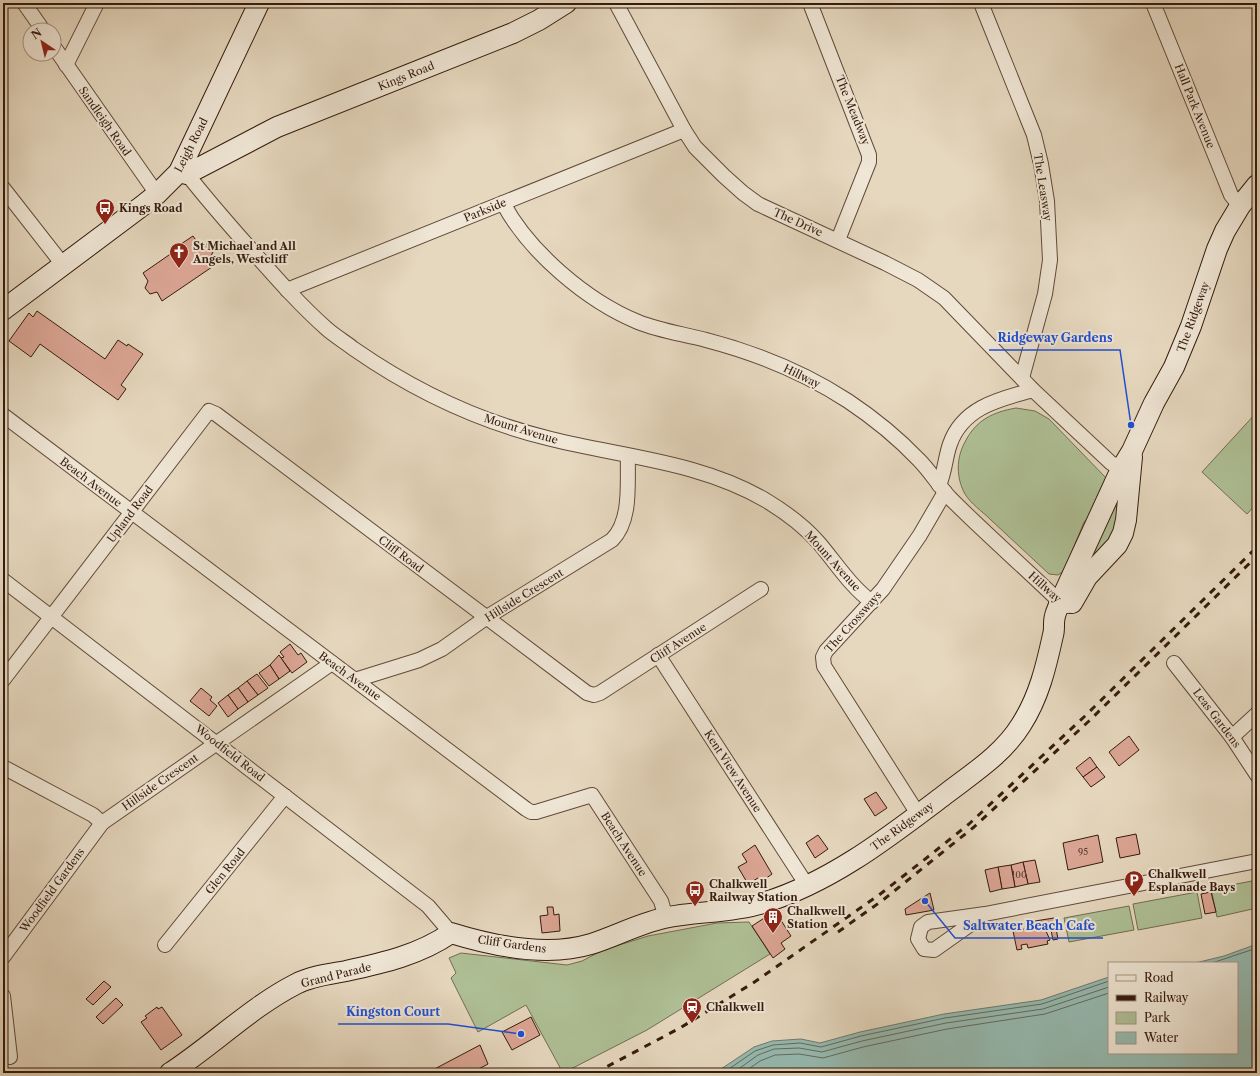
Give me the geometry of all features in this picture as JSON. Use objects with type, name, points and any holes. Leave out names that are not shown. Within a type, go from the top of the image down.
[{"type":"street","points":[[24,3],[37,22]]},
{"type":"street","points":[[66,65],[97,3]]},
{"type":"street","name":"Leigh Road","points":[[3,310],[64,266],[183,173],[259,3]]},
{"type":"street","name":"Kings Road","points":[[183,173],[277,127],[512,33],[538,20],[566,3]]},
{"type":"street","name":"The Drive","points":[[616,3],[684,130],[696,147],[743,193],[758,204],[838,240],[918,280],[944,298],[1033,390],[1111,463],[1125,471]]},
{"type":"street","name":"The Meadway","points":[[810,3],[869,155],[869,162],[838,240]]},
{"type":"street","name":"The Leasway","points":[[981,3],[1034,135],[1041,164],[1047,202],[1050,260],[1046,287],[1022,378]]},
{"type":"street","name":"Hall Park Avenue","points":[[1153,3],[1231,195],[1240,206]]},
{"type":"street","name":"Sandleigh Road","points":[[62,59],[157,194]]},
{"type":"street","name":"Parkside","points":[[287,290],[684,130]]},
{"type":"street","name":"Mount Avenue","points":[[183,173],[287,290],[328,330],[381,367],[433,396],[495,423],[549,439],[702,472],[768,501],[807,530],[861,593],[872,602]]},
{"type":"street","name":"The Ridgeway","points":[[1065,604],[1154,403],[1174,367],[1191,326],[1217,249],[1240,206],[1257,185]]},
{"type":"street","points":[[3,188],[64,266]]},
{"type":"street","name":"Hillway","points":[[503,203],[510,218],[547,259],[572,282],[601,301],[638,322],[662,330],[748,352],[789,369],[828,388],[869,416],[919,460],[942,489],[986,533],[1065,604]]},
{"type":"street","name":"The Crossways","points":[[918,814],[824,666],[822,657],[872,602],[899,567],[942,489],[950,443],[956,431],[971,414],[995,400],[1033,390]]},
{"type":"street","name":"Upland Road","points":[[52,618],[209,411]]},
{"type":"street","name":"Cliff Road","points":[[209,411],[216,414],[587,693],[594,695]]},
{"type":"street","name":"Beach Avenue","points":[[3,415],[531,812],[592,795],[661,901],[666,918]]},
{"type":"street","name":"Hillside Crescent","points":[[355,680],[419,660],[442,649],[487,617],[612,540],[620,532],[626,510],[628,456]]},
{"type":"street","name":"The Ridgeway","points":[[666,918],[748,907],[808,887],[842,867],[918,814],[996,754],[1020,726],[1042,683],[1054,630],[1055,617],[1087,577],[1117,545],[1123,533],[1126,520],[1125,471]]},
{"type":"street","name":"Woodfield Road","points":[[3,580],[428,906],[451,933]]},
{"type":"street","name":"Cliff Avenue","points":[[594,695],[600,693],[761,589]]},
{"type":"street","points":[[3,680],[52,618]]},
{"type":"street","name":"Kent View Avenue","points":[[658,655],[808,887]]},
{"type":"street","name":"Hillside Crescent","points":[[102,823],[332,663]]},
{"type":"street","name":"Leas Gardens","points":[[1174,663],[1232,737],[1257,775]]},
{"type":"street","points":[[1232,737],[1257,714]]},
{"type":"street","points":[[3,767],[93,816],[102,823]]},
{"type":"street","name":"Glen Road","points":[[165,945],[285,796]]},
{"type":"street","name":"Woodfield Gardens","points":[[3,957],[102,823]]},
{"type":"street","points":[[985,914],[1257,861]]},
{"type":"street","name":"Cliff Gardens","points":[[451,933],[530,949],[550,950],[590,944],[640,924],[666,918]]},
{"type":"street","name":"Grand Parade","points":[[170,1073],[274,997],[298,983],[319,976],[380,964],[408,955],[436,943],[451,933]]},
{"type":"street","points":[[3,996],[10,1057]]},
{"type":"green space","points":[[1016,408],[1035,411],[1049,419],[1108,480],[1091,515],[1084,522],[1064,571],[1058,575],[1049,574],[974,505],[965,494],[960,481],[958,468],[960,455],[969,434],[986,418],[1000,412]]},
{"type":"green space","points":[[1257,412],[1257,503],[1247,514],[1202,472]]},
{"type":"green space","points":[[1119,495],[1116,529],[1100,552],[1087,561]]},
{"type":"green space","points":[[1257,880],[1257,908],[1217,917],[1211,889]]},
{"type":"green space","points":[[1197,892],[1202,918],[1138,930],[1133,904]]},
{"type":"green space","points":[[1129,906],[1134,930],[1069,942],[1064,918]]},
{"type":"green space","points":[[749,922],[770,954],[647,1030],[563,1073],[526,1005],[478,1032],[451,978],[456,973],[449,958],[461,953],[567,965],[582,961],[603,950],[648,936],[717,923]]},
{"type":"water","points":[[1257,944],[1257,1073],[715,1073],[754,1047],[772,1041],[801,1039],[820,1043],[860,1032],[944,1014],[1041,1000],[1108,977],[1108,1054],[1238,1054],[1238,962],[1199,962],[1224,956]]},
{"type":"building","name":"St Michael and All Angels, Westcliff","points":[[193,236],[200,246],[210,243],[214,250],[210,258],[214,260],[215,265],[162,301],[157,292],[150,294],[145,288],[148,281],[143,273],[182,246],[181,244]]},
{"type":"building","points":[[37,311],[105,359],[118,340],[127,346],[128,344],[143,354],[121,385],[126,389],[118,400],[40,344],[31,357],[9,341],[29,313],[33,317]]},
{"type":"building","points":[[290,644],[298,655],[301,653],[307,662],[292,673],[281,658],[284,657],[280,652]]},
{"type":"building","points":[[279,655],[290,671],[279,679],[270,665]]},
{"type":"building","points":[[270,665],[279,679],[269,686],[259,673]]},
{"type":"building","points":[[257,674],[268,688],[258,695],[247,681]]},
{"type":"building","points":[[247,681],[258,695],[248,702],[238,688]]},
{"type":"building","points":[[201,688],[212,697],[210,700],[217,706],[209,716],[190,701]]},
{"type":"building","points":[[238,688],[248,702],[238,709],[228,695]]},
{"type":"building","points":[[228,695],[238,709],[228,717],[218,703]]},
{"type":"building","points":[[1129,736],[1139,750],[1119,766],[1109,752]]},
{"type":"building","points":[[1090,757],[1097,767],[1083,777],[1076,768]]},
{"type":"building","points":[[1097,767],[1105,777],[1091,787],[1083,777]]},
{"type":"building","points":[[876,792],[887,808],[875,816],[864,799]]},
{"type":"building","points":[[1136,834],[1140,854],[1120,858],[1116,838]]},
{"type":"building","points":[[818,835],[828,849],[815,858],[806,843]]},
{"type":"building","points":[[1098,835],[1103,862],[1068,870],[1063,843]]},
{"type":"building","points":[[755,845],[772,874],[761,882],[758,878],[748,884],[738,867],[747,862],[742,854]]},
{"type":"building","points":[[1035,860],[1040,882],[1028,884],[1023,862]]},
{"type":"building","points":[[1023,862],[1028,884],[1015,887],[1011,865]]},
{"type":"building","points":[[1011,865],[1015,887],[1002,889],[998,867]]},
{"type":"building","points":[[998,867],[1002,889],[990,892],[985,870]]},
{"type":"building","points":[[1211,892],[1216,912],[1205,914],[1201,894]]},
{"type":"building","points":[[930,893],[934,910],[906,915],[905,909]]},
{"type":"building","points":[[547,907],[553,907],[554,915],[559,914],[560,931],[542,933],[540,916],[548,915]]},
{"type":"building","name":"Chalkwell Station","points":[[775,911],[791,936],[781,943],[785,949],[773,958],[752,926]]},
{"type":"building","points":[[1054,918],[1058,939],[1053,940],[1051,930],[1046,931],[1050,940],[1047,941],[1048,944],[1028,948],[1027,944],[1021,945],[1022,949],[1017,950],[1013,931],[1036,927],[1035,921]]},
{"type":"building","points":[[104,981],[111,987],[93,1005],[86,999]]},
{"type":"building","points":[[116,998],[123,1005],[103,1024],[96,1017]]},
{"type":"building","points":[[157,1007],[158,1009],[162,1007],[182,1035],[161,1050],[141,1022],[147,1018],[145,1016]]},
{"type":"building","points":[[531,1017],[540,1035],[512,1050],[502,1032]]},
{"type":"building","points":[[480,1045],[488,1064],[471,1073],[427,1073]]},
{"type":"railway","points":[[595,1073],[680,1028],[753,983],[879,895],[929,856],[969,824],[1085,716],[1257,547]]},
{"type":"railway","points":[[838,932],[883,900],[974,827],[1089,721],[1257,556]]},
{"type":"place","name":"Kings Road","points":[[105,225]]},
{"type":"place","name":"St Michael and All Angels, Westcliff","points":[[179,269]]},
{"type":"place","name":"Ridgeway Gardens","points":[[1131,425]]},
{"type":"place","name":"Chalkwell Esplanade Bays","points":[[1134,897]]},
{"type":"place","name":"Saltwater Beach Cafe","points":[[925,901]]},
{"type":"place","name":"Chalkwell Railway Station","points":[[695,907]]},
{"type":"place","name":"Chalkwell Station","points":[[773,934]]},
{"type":"place","name":"Chalkwell","points":[[692,1024]]},
{"type":"place","name":"Kingston Court","points":[[521,1034]]}]
